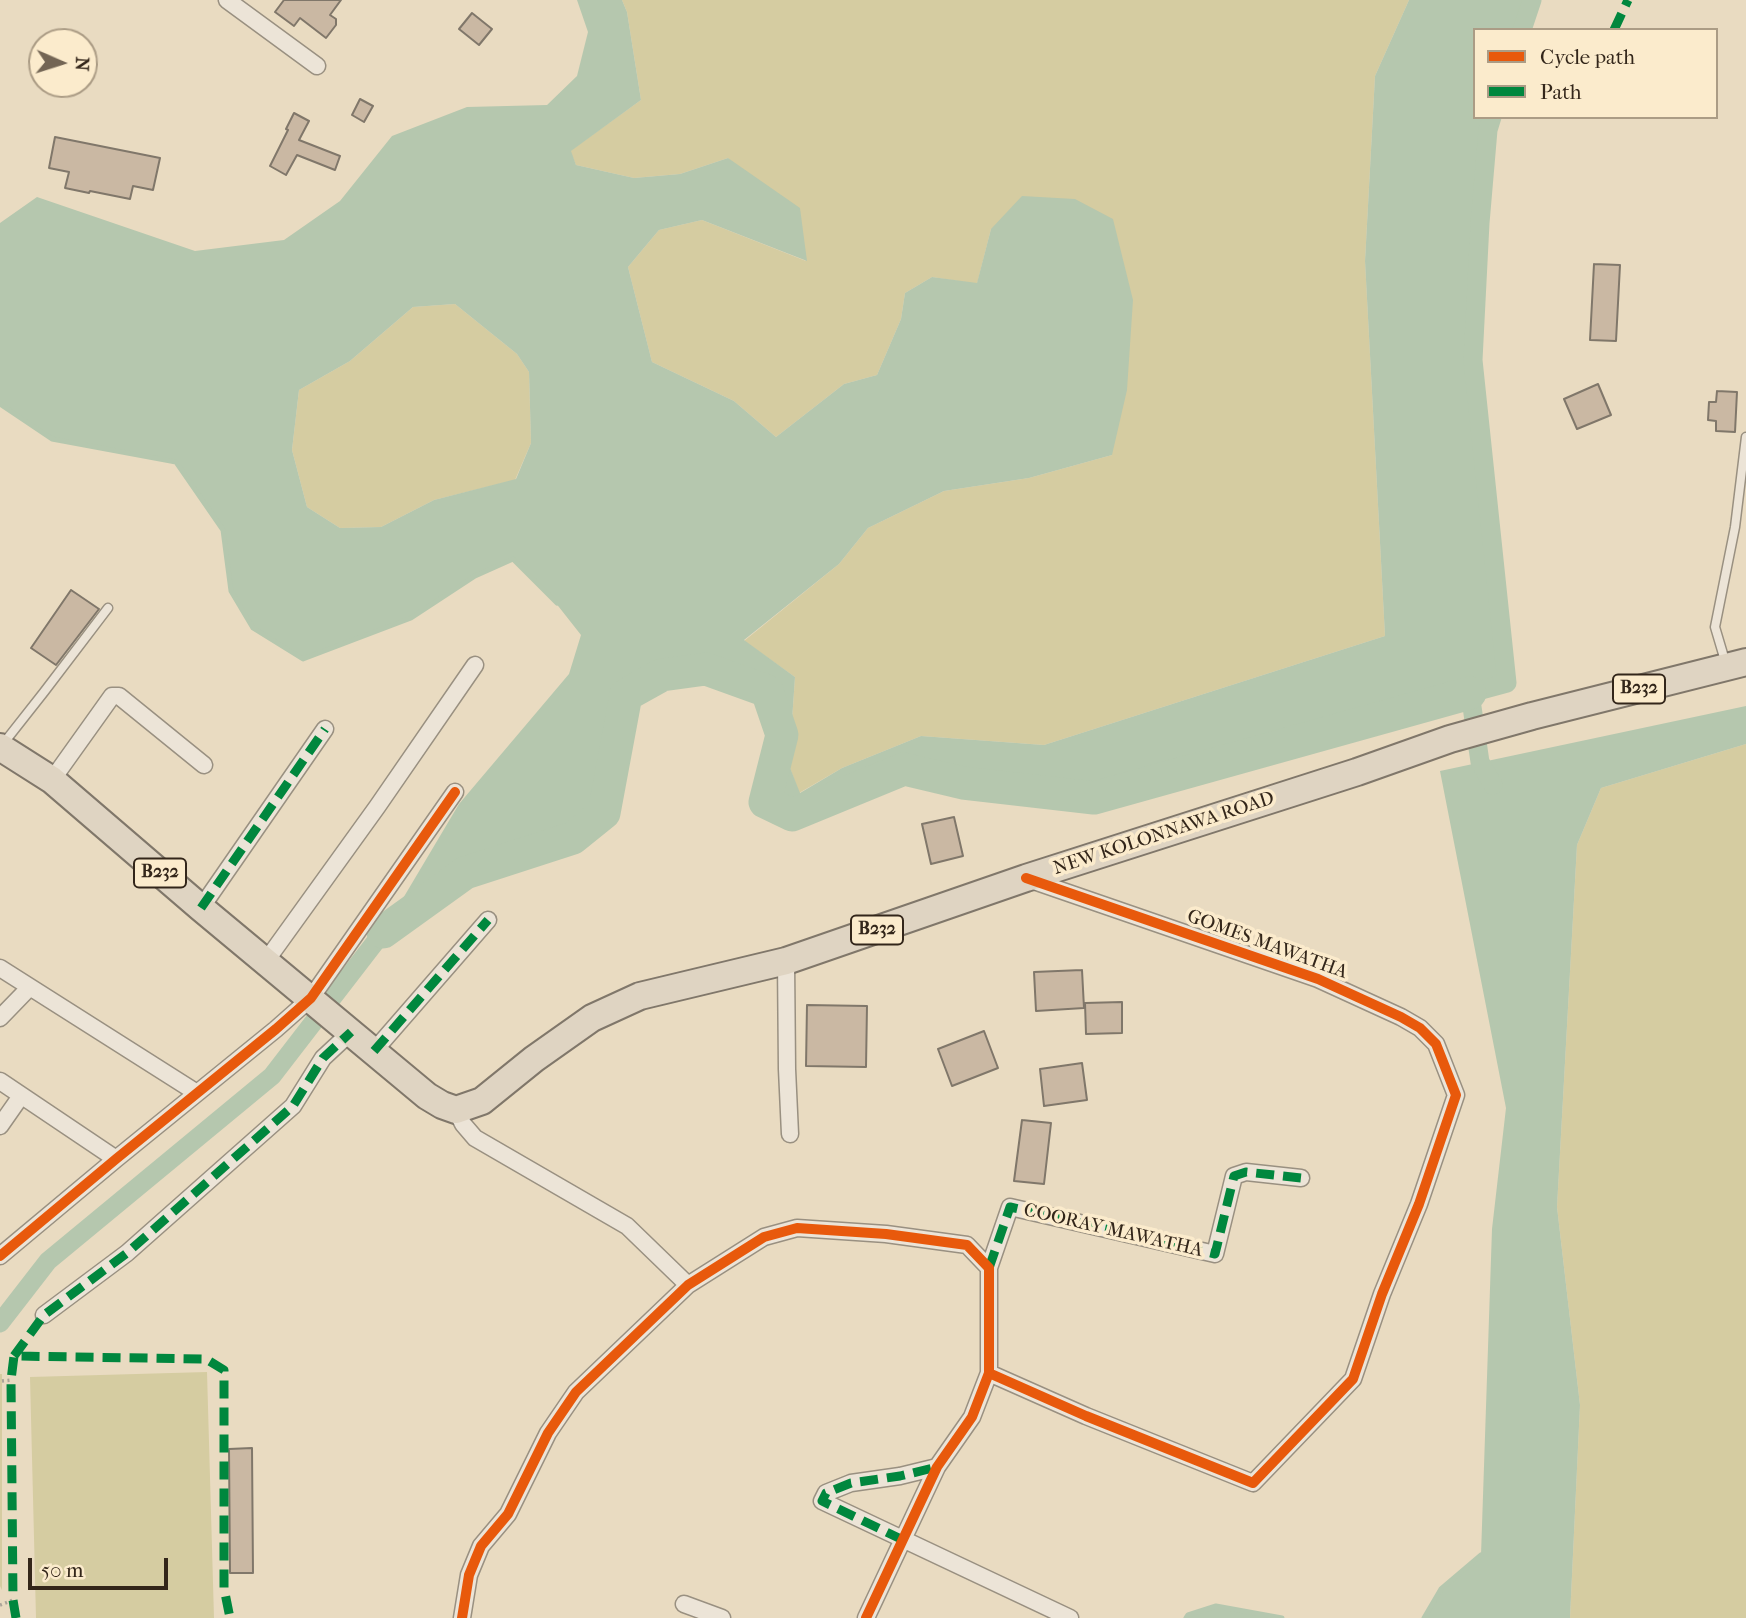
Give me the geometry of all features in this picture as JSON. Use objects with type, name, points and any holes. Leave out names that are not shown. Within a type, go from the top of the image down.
[{"type":"main road","name":"NEW KOLONNAWA ROAD","points":[[456,1110],[482,1101],[592,1017],[640,996],[786,961],[1026,878],[1344,776],[1450,739],[1737,664]]},
{"type":"main road","name":"B232","points":[[0,747],[52,780],[427,1096],[456,1110]]},
{"type":"street","points":[[227,0],[317,66]]},
{"type":"street","points":[[266,961],[475,665]]},
{"type":"street","points":[[52,780],[112,696],[119,696],[204,765]]},
{"type":"street","points":[[201,908],[325,729]]},
{"type":"street","points":[[0,1256],[116,1158],[314,1001],[455,792]]},
{"type":"street","name":"GOMES MAWATHA","points":[[989,1373],[1086,1416],[1253,1483],[1353,1379],[1382,1294],[1419,1204],[1456,1096],[1436,1044],[1420,1028],[1401,1017],[1318,979],[1026,878]]},
{"type":"street","points":[[374,1051],[488,920]]},
{"type":"street","points":[[786,961],[790,1134]]},
{"type":"street","points":[[0,968],[197,1093]]},
{"type":"street","points":[[0,1018],[30,987]]},
{"type":"street","points":[[44,1315],[127,1253],[293,1106],[323,1058],[348,1029]]},
{"type":"street","points":[[0,1082],[116,1158]]},
{"type":"street","points":[[0,1126],[21,1096]]},
{"type":"street","points":[[456,1110],[463,1125],[475,1138],[627,1226],[688,1285]]},
{"type":"street","name":"COORAY MAWATHA","points":[[989,1268],[1010,1207],[1215,1254],[1234,1176],[1245,1172],[1301,1178]]},
{"type":"street","points":[[461,1618],[469,1574],[481,1546],[508,1514],[548,1433],[576,1392],[688,1285],[764,1237],[797,1228],[887,1234],[967,1245],[989,1268],[989,1373],[972,1417],[937,1467],[866,1618]]},
{"type":"street","points":[[937,1467],[851,1483],[826,1493],[822,1501],[1070,1618]]},
{"type":"street","points":[[684,1604],[722,1618]]},
{"type":"lane","points":[[1737,664],[1715,627],[1735,527],[1746,437]]},
{"type":"lane","points":[[0,747],[108,608]]},
{"type":"path","points":[[2,1381],[11,1380]]},
{"type":"path","points":[[0,1605],[13,1600]]},
{"type":"shaded area","points":[[577,0],[622,0],[627,12],[641,100],[571,151],[576,165],[634,178],[680,174],[728,158],[800,208],[807,261],[702,220],[659,230],[628,267],[652,362],[734,401],[776,437],[844,384],[877,375],[901,319],[905,293],[932,277],[977,283],[991,229],[1022,196],[1075,199],[1113,219],[1133,300],[1127,390],[1112,455],[1029,478],[944,491],[868,528],[839,564],[744,640],[795,677],[789,765],[800,793],[842,768],[921,736],[1044,745],[1385,636],[1365,261],[1375,76],[1409,0],[1532,0],[1523,28],[1473,28],[1473,119],[1491,119],[1488,130],[1480,223],[1473,360],[1507,683],[1094,798],[963,783],[904,769],[792,815],[765,802],[782,735],[767,691],[706,669],[662,675],[626,696],[604,813],[573,838],[465,873],[383,932],[459,804],[569,674],[581,635],[555,602],[513,559],[475,576],[411,618],[303,659],[253,628],[231,591],[223,530],[177,462],[52,439],[0,404],[0,223],[37,197],[195,251],[284,240],[340,201],[392,136],[467,107],[547,105],[577,76],[588,32]],"holes":[[[455,304],[517,354],[529,372],[531,443],[516,479],[434,500],[381,527],[340,528],[307,507],[292,450],[299,390],[350,361],[413,307]]]},
{"type":"shaded area","points":[[622,0],[1409,0],[1375,76],[1365,261],[1385,636],[1044,745],[921,736],[842,768],[799,793],[789,765],[795,677],[744,641],[839,564],[868,528],[944,491],[1029,478],[1112,455],[991,229],[977,284],[932,277],[905,293],[901,319],[877,375],[844,384],[776,437],[734,401],[652,362],[628,267],[659,230],[702,220],[806,261],[728,158],[680,174],[634,178],[576,165],[570,151],[641,100],[627,12]]},
{"type":"shaded area","points":[[455,304],[517,354],[529,372],[531,443],[515,480],[434,500],[381,527],[340,528],[307,507],[292,450],[299,390],[350,361],[413,307]]},
{"type":"shaded area","points":[[1746,706],[1746,744],[1601,788],[1577,845],[1557,1207],[1580,1405],[1570,1618],[1424,1618],[1441,1589],[1481,1555],[1492,1229],[1506,1108],[1440,771]]},
{"type":"shaded area","points":[[1746,744],[1746,1618],[1570,1618],[1580,1405],[1557,1207],[1577,845],[1601,788]]},
{"type":"shaded area","points":[[207,1372],[214,1618],[36,1618],[30,1377]]},
{"type":"shaded area","points":[[2,1374],[2,1590],[0,1586]]},
{"type":"shaded area","points":[[1216,1606],[1281,1618],[1186,1618]]},
{"type":"building","points":[[284,0],[341,0],[330,15],[336,19],[336,25],[326,38],[300,18],[294,26],[275,12]]},
{"type":"building","points":[[472,13],[492,29],[479,45],[459,29]]},
{"type":"building","points":[[360,99],[373,106],[364,122],[352,115]]},
{"type":"building","points":[[294,113],[309,121],[299,140],[340,156],[335,170],[297,155],[286,175],[270,166]]},
{"type":"building","points":[[55,137],[160,158],[153,190],[133,186],[130,199],[65,188],[69,172],[49,168]]},
{"type":"building","points":[[1594,264],[1620,265],[1616,341],[1590,340]]},
{"type":"building","points":[[1598,384],[1611,415],[1577,429],[1564,399]]},
{"type":"building","points":[[1717,391],[1737,392],[1735,432],[1716,431],[1716,421],[1708,420],[1709,402],[1716,402]]},
{"type":"building","points":[[71,590],[99,609],[56,665],[31,648]]},
{"type":"building","points":[[954,817],[963,856],[931,864],[922,824]]},
{"type":"building","points":[[1082,970],[1084,1008],[1036,1011],[1034,972]]},
{"type":"building","points":[[1122,1002],[1122,1033],[1086,1034],[1085,1003]]},
{"type":"building","points":[[807,1005],[867,1006],[866,1067],[806,1066]]},
{"type":"building","points":[[984,1031],[998,1068],[952,1086],[938,1049]]},
{"type":"building","points":[[1082,1063],[1087,1100],[1044,1106],[1040,1069]]},
{"type":"building","points":[[1022,1120],[1051,1123],[1044,1184],[1014,1181]]},
{"type":"building","points":[[252,1448],[253,1573],[230,1573],[229,1449]]},
{"type":"waterway","points":[[1523,28],[1532,0]]},
{"type":"waterway","points":[[1491,119],[1488,130],[1480,223],[1473,360],[1507,683],[1470,693],[1480,762],[1493,785]]},
{"type":"waterway","points":[[0,404],[52,439],[176,462],[223,530],[231,591],[253,628],[303,659],[411,618],[475,576],[513,559],[557,603]]},
{"type":"waterway","points":[[383,932],[465,873],[573,838],[604,813],[626,695],[662,675],[706,669],[767,691],[782,735],[765,802],[792,815],[904,769],[963,783],[1094,798],[1470,693]]},
{"type":"waterway","points":[[0,1323],[48,1261],[272,1076],[383,932]]},
{"type":"waterway","points":[[1424,1618],[1441,1589],[1481,1555]]},
{"type":"waterway","points":[[1186,1618],[1216,1606],[1282,1618]]},
{"type":"marked path","points":[[1615,28],[1628,0]]},
{"type":"marked path","points":[[201,908],[325,729]]},
{"type":"marked path","points":[[374,1051],[488,920]]},
{"type":"marked path","points":[[14,1356],[44,1315],[127,1253],[293,1106],[323,1058],[351,1032]]},
{"type":"marked path","points":[[989,1268],[1010,1207],[1215,1254],[1234,1176],[1246,1172],[1301,1178]]},
{"type":"marked path","points":[[16,1618],[13,1600],[11,1380],[14,1356],[206,1359],[224,1370],[224,1588],[230,1618]]},
{"type":"marked path","points":[[903,1540],[822,1501],[826,1493],[851,1483],[937,1467]]},
{"type":"cycle path","points":[[0,1256],[311,998],[455,792]]},
{"type":"cycle path","points":[[989,1373],[1086,1416],[1253,1483],[1353,1379],[1382,1294],[1419,1204],[1456,1095],[1436,1044],[1420,1028],[1401,1017],[1318,979],[1026,878]]},
{"type":"cycle path","points":[[462,1618],[469,1575],[481,1546],[508,1514],[548,1433],[576,1392],[688,1285],[764,1237],[797,1228],[886,1234],[967,1245],[989,1268],[989,1373],[972,1417],[937,1467],[866,1618]]}]
